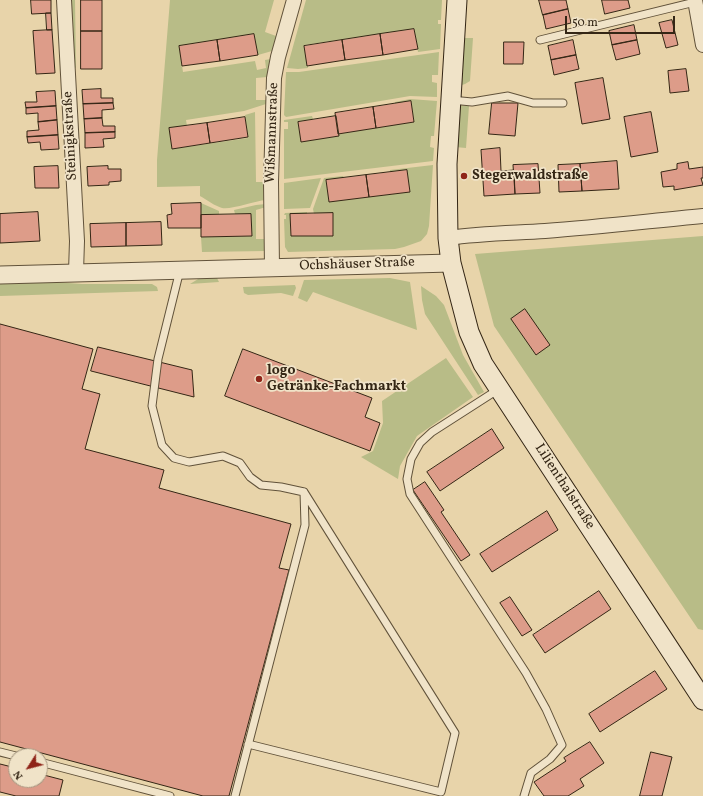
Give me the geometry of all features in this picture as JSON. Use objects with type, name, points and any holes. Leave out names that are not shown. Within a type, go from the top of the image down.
[{"type":"main road","points":[[451,263],[448,238],[447,164],[457,0]]},
{"type":"main road","name":"Lilienthalstraße","points":[[451,263],[469,332],[483,364],[703,700]]},
{"type":"street","name":"Steinigkstraße","points":[[64,0],[76,241],[76,272]]},
{"type":"street","name":"Wißmannstraße","points":[[272,268],[274,78],[278,57],[294,0]]},
{"type":"street","points":[[695,1],[703,45]]},
{"type":"street","points":[[448,238],[467,235],[546,231],[630,224],[703,216]]},
{"type":"street","name":"Ochshäuser Straße","points":[[0,275],[451,263]]},
{"type":"lane","points":[[540,40],[695,1]]},
{"type":"lane","points":[[450,100],[472,102],[508,96],[533,104],[563,103]]},
{"type":"lane","points":[[180,270],[158,359],[152,406],[162,445],[174,458],[190,462],[223,456],[240,463],[250,477],[261,485],[281,487],[304,492],[455,733],[441,792],[248,744]]},
{"type":"lane","points":[[499,388],[432,432],[420,443],[411,459],[407,479],[410,494],[526,672],[546,709],[562,746],[550,759],[531,773],[524,796]]},
{"type":"lane","points":[[235,796],[305,525],[304,492]]},
{"type":"lane","points":[[48,764],[170,796]]},
{"type":"green space","points":[[69,0],[75,0],[76,68],[72,66]]},
{"type":"green space","points":[[170,0],[274,0],[265,32],[276,36],[272,51],[258,55],[254,34],[179,46],[183,72],[255,61],[257,70],[266,68],[265,60],[271,59],[267,77],[256,78],[256,100],[266,100],[266,104],[244,111],[186,120],[187,126],[172,149],[248,138],[245,115],[255,112],[256,182],[265,182],[266,200],[231,208],[222,208],[200,196],[200,186],[157,187],[157,160]]},
{"type":"green space","points":[[306,0],[442,0],[441,20],[438,20],[438,24],[441,24],[440,49],[418,52],[414,29],[304,45],[308,68],[287,68]]},
{"type":"green space","points":[[462,38],[473,38],[470,81],[459,86]]},
{"type":"green space","points":[[439,52],[438,75],[432,75],[432,82],[437,83],[437,97],[410,96],[286,117],[284,115],[286,72],[299,72]]},
{"type":"green space","points":[[410,99],[437,101],[434,136],[431,136],[430,147],[434,148],[433,161],[284,179],[284,129],[288,129],[288,122],[284,122],[284,120],[312,116],[313,119],[298,122],[301,142],[338,136],[338,134],[414,122],[411,102],[395,104],[395,102]]},
{"type":"green space","points":[[458,105],[469,106],[466,148],[455,147]]},
{"type":"green space","points":[[433,165],[429,226],[427,234],[421,241],[395,249],[288,252],[285,247],[285,213],[307,212],[307,214],[290,214],[291,236],[333,235],[333,214],[314,214],[313,209],[324,178],[343,176],[344,178],[326,180],[329,202],[410,192],[407,170],[390,172],[390,170]]},
{"type":"green space","points":[[321,178],[310,208],[284,209],[284,183]]},
{"type":"green space","points":[[201,203],[219,211],[219,214],[201,215]]},
{"type":"green space","points":[[266,204],[266,207],[256,210],[256,239],[265,239],[265,251],[202,252],[201,237],[252,236],[251,214],[235,214],[234,210]]},
{"type":"green space","points":[[703,236],[703,630],[698,629],[494,326],[475,254]]},
{"type":"green space","points":[[203,276],[217,278],[219,282],[190,284]]},
{"type":"green space","points":[[390,278],[410,282],[417,330],[313,292],[307,302],[298,298],[304,280]]},
{"type":"green space","points":[[41,281],[82,284],[152,284],[157,287],[158,291],[0,296],[0,282]]},
{"type":"green space","points":[[295,285],[296,288],[293,296],[281,293],[248,295],[244,293],[243,287]]},
{"type":"green space","points":[[421,286],[436,296],[444,305],[463,355],[484,392],[478,395],[425,314]]},
{"type":"green space","points":[[446,358],[473,397],[417,436],[400,466],[398,479],[361,457],[373,451],[383,423],[382,401]]},
{"type":"building","points":[[31,0],[51,0],[51,13],[32,14]]},
{"type":"building","points":[[81,0],[102,0],[102,31],[81,31]]},
{"type":"building","points":[[539,0],[566,0],[568,9],[543,15]]},
{"type":"building","points":[[602,0],[628,0],[630,8],[605,14]]},
{"type":"building","points":[[568,9],[571,23],[546,29],[543,15]]},
{"type":"building","points":[[46,13],[51,13],[52,30],[47,30]]},
{"type":"building","points":[[672,20],[678,45],[666,48],[659,23]]},
{"type":"building","points":[[634,25],[637,40],[612,45],[609,31]]},
{"type":"building","points":[[414,29],[418,49],[383,55],[380,34]]},
{"type":"building","points":[[52,30],[55,73],[36,74],[33,31]]},
{"type":"building","points":[[81,31],[102,31],[102,69],[81,69]]},
{"type":"building","points":[[254,34],[258,55],[220,61],[217,40]]},
{"type":"building","points":[[380,34],[383,55],[345,60],[342,40]]},
{"type":"building","points":[[217,40],[220,61],[182,66],[179,46]]},
{"type":"building","points":[[342,40],[345,60],[307,66],[304,46]]},
{"type":"building","points":[[573,40],[576,55],[551,60],[548,46]]},
{"type":"building","points":[[637,40],[640,54],[616,60],[612,45]]},
{"type":"building","points":[[504,42],[524,42],[523,64],[504,64]]},
{"type":"building","points":[[576,55],[579,69],[554,75],[551,60]]},
{"type":"building","points":[[686,69],[689,91],[670,93],[668,71]]},
{"type":"building","points":[[603,78],[610,119],[582,124],[575,83]]},
{"type":"building","points":[[101,89],[101,98],[113,98],[113,103],[83,104],[82,90]]},
{"type":"building","points":[[55,91],[56,106],[26,108],[25,102],[37,102],[36,92]]},
{"type":"building","points":[[411,101],[414,122],[376,128],[373,107]]},
{"type":"building","points":[[113,103],[114,109],[102,110],[102,118],[84,119],[83,104]]},
{"type":"building","points":[[492,103],[518,103],[515,136],[489,134]]},
{"type":"building","points":[[56,106],[57,120],[38,122],[38,113],[26,114],[26,108]]},
{"type":"building","points":[[373,107],[376,128],[338,134],[335,113]]},
{"type":"building","points":[[651,112],[658,152],[631,157],[624,117]]},
{"type":"building","points":[[336,116],[339,136],[301,142],[298,122]]},
{"type":"building","points":[[245,117],[248,137],[210,143],[207,123]]},
{"type":"building","points":[[102,118],[103,126],[115,126],[115,132],[85,133],[84,119]]},
{"type":"building","points":[[57,120],[58,135],[27,137],[27,131],[39,130],[38,122]]},
{"type":"building","points":[[207,123],[210,143],[172,149],[169,128]]},
{"type":"building","points":[[115,132],[115,138],[103,139],[104,147],[85,148],[85,133]]},
{"type":"building","points":[[58,135],[59,149],[41,150],[40,142],[28,143],[27,137]]},
{"type":"building","points":[[500,148],[501,171],[514,170],[515,194],[484,196],[481,150]]},
{"type":"building","points":[[617,161],[619,189],[582,191],[580,164]]},
{"type":"building","points":[[688,162],[689,169],[703,167],[703,178],[701,178],[703,185],[674,190],[674,186],[663,187],[661,172],[677,169],[677,164]]},
{"type":"building","points":[[538,164],[540,193],[515,194],[513,165]]},
{"type":"building","points":[[580,164],[582,191],[559,192],[558,165]]},
{"type":"building","points":[[58,166],[59,188],[35,188],[34,167]]},
{"type":"building","points":[[108,166],[108,169],[121,169],[121,181],[109,182],[109,185],[88,186],[87,167]]},
{"type":"building","points":[[407,170],[410,192],[369,197],[366,175]]},
{"type":"building","points":[[366,175],[369,197],[329,202],[326,180]]},
{"type":"building","points":[[201,203],[201,228],[168,228],[167,215],[172,214],[171,204]]},
{"type":"building","points":[[38,212],[40,241],[0,243],[0,214]]},
{"type":"building","points":[[333,213],[333,236],[291,236],[290,214]]},
{"type":"building","points":[[251,214],[252,236],[201,237],[201,215]]},
{"type":"building","points":[[161,222],[162,245],[126,246],[126,223]]},
{"type":"building","points":[[126,223],[126,246],[91,247],[90,224]]},
{"type":"building","points":[[525,309],[550,345],[536,355],[511,319]]},
{"type":"building","points":[[0,324],[93,349],[82,389],[100,394],[85,449],[164,470],[159,488],[291,524],[279,568],[289,570],[229,796],[203,796],[48,755],[48,748],[23,748],[0,742]]},
{"type":"building","points":[[98,347],[192,370],[194,397],[91,371]]},
{"type":"building","points":[[243,349],[372,398],[365,417],[380,423],[370,451],[225,396]]},
{"type":"building","points":[[492,429],[504,448],[440,491],[427,472]]},
{"type":"building","points":[[425,482],[444,510],[441,512],[470,555],[461,561],[413,490]]},
{"type":"building","points":[[547,511],[558,530],[492,572],[480,554]]},
{"type":"building","points":[[599,591],[611,609],[545,653],[533,635]]},
{"type":"building","points":[[510,597],[532,630],[522,636],[500,603]]},
{"type":"building","points":[[655,671],[667,689],[600,732],[589,714]]},
{"type":"building","points":[[590,742],[604,763],[580,779],[584,786],[568,796],[544,796],[534,782],[566,761],[564,758]]},
{"type":"building","points":[[651,752],[672,757],[662,796],[640,796]]},
{"type":"building","points":[[0,764],[8,766],[8,788],[48,788],[48,776],[63,780],[59,796],[16,796],[0,792]]},
{"type":"place","name":"Stegerwaldstraße","points":[[464,176]]},
{"type":"place","name":"logo Getränke-Fachmarkt","points":[[259,379]]}]
